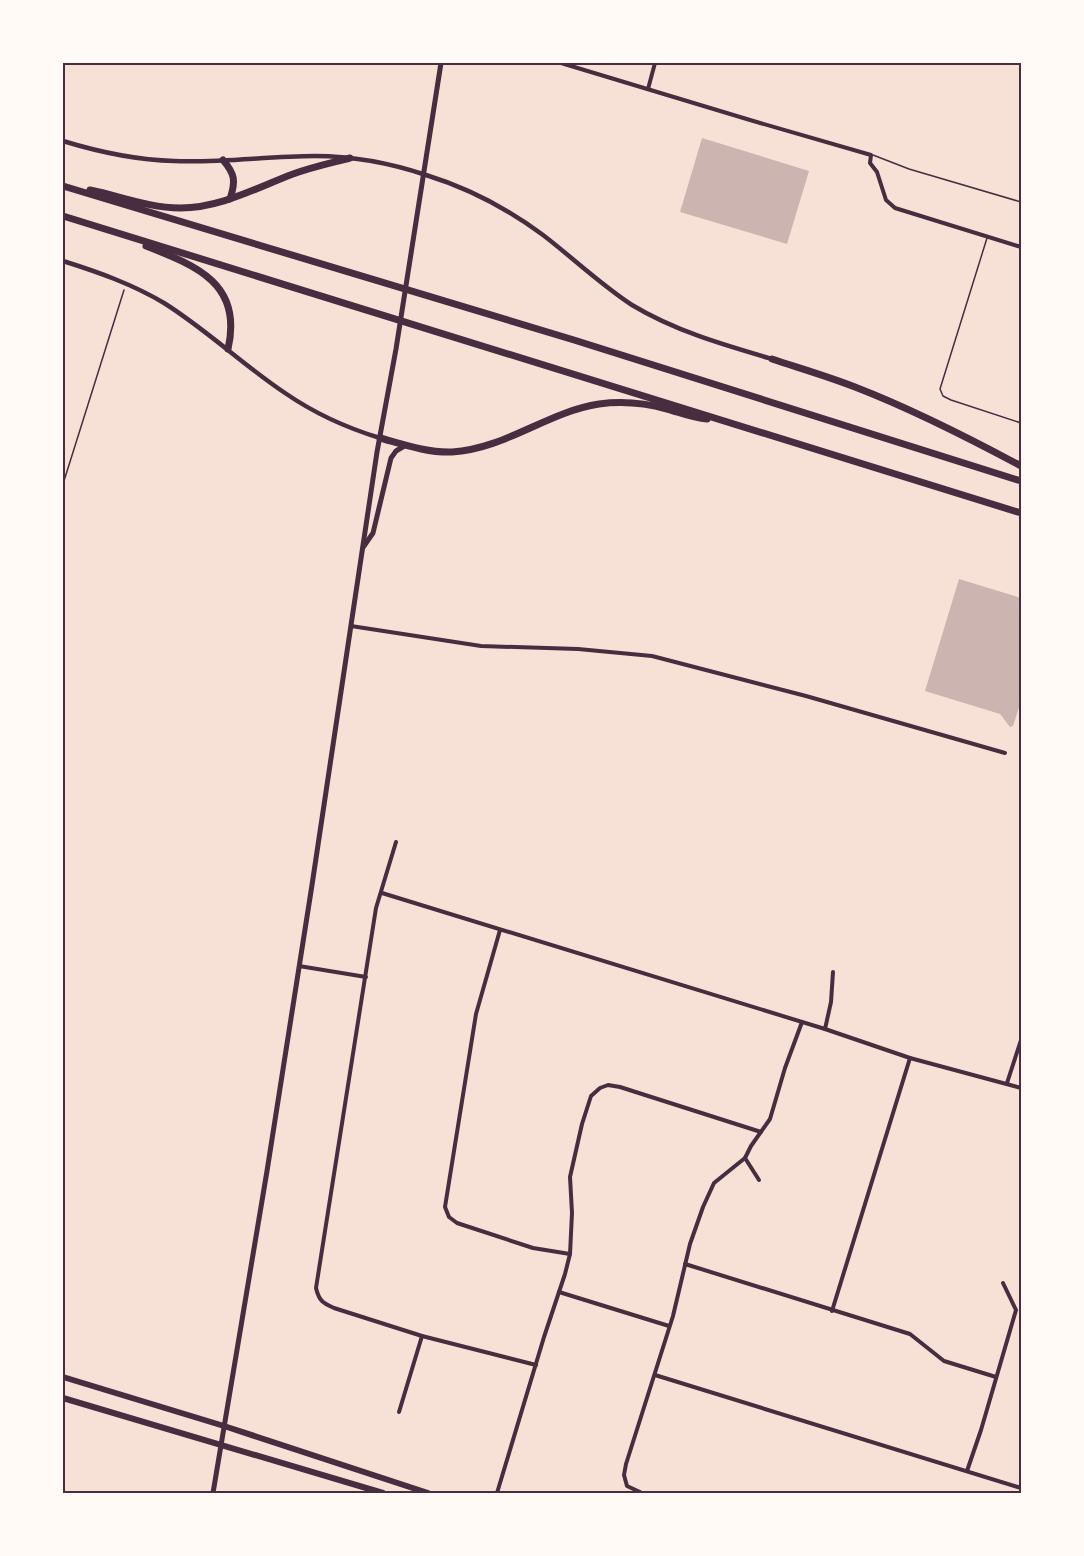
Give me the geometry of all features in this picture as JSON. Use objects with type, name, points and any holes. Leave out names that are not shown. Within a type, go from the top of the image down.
[{"type":"highway","points":[[63,185],[168,207],[192,207],[230,199],[309,168],[350,158]]},
{"type":"highway","points":[[222,160],[229,168],[234,180],[230,199]]},
{"type":"highway","points":[[63,185],[585,344],[1021,481]]},
{"type":"highway","points":[[63,216],[1021,513]]},
{"type":"highway","points":[[82,222],[177,258],[212,280],[223,295],[230,311],[231,330],[228,349]]},
{"type":"highway","points":[[772,359],[879,397],[959,433],[1021,466]]},
{"type":"highway","points":[[380,438],[428,450],[450,452],[474,449],[509,438],[567,412],[589,406],[623,402],[645,405],[694,418],[726,422]]},
{"type":"main road","points":[[213,1493],[299,966],[380,438],[441,63]]},
{"type":"main road","points":[[363,548],[373,533],[392,458],[396,451],[406,445]]},
{"type":"main road","points":[[63,1377],[224,1426],[428,1493]]},
{"type":"main road","points":[[63,1398],[382,1493]]},
{"type":"street","points":[[561,63],[871,155],[870,163],[877,171],[886,200],[895,208],[1021,247]]},
{"type":"street","points":[[648,89],[655,63]]},
{"type":"street","points":[[63,141],[142,159],[172,161],[308,156],[350,158],[380,162],[424,174],[460,187],[503,208],[541,234],[623,298],[651,315],[696,335],[772,359]]},
{"type":"street","points":[[63,261],[126,283],[164,303],[303,405],[345,425],[380,438]]},
{"type":"street","points":[[351,626],[481,646],[580,649],[652,656],[806,696],[1005,753]]},
{"type":"street","points":[[396,842],[376,908],[316,1288],[318,1297],[324,1304],[422,1336],[536,1365]]},
{"type":"street","points":[[382,893],[825,1029],[910,1058],[1021,1088]]},
{"type":"street","points":[[500,930],[476,1014],[444,1207],[449,1217],[457,1223],[533,1248],[570,1254]]},
{"type":"street","points":[[299,966],[366,977]]},
{"type":"street","points":[[825,1029],[831,1002],[833,972]]},
{"type":"street","points":[[642,1493],[627,1486],[624,1475],[626,1464],[673,1316],[690,1244],[714,1183],[745,1158],[770,1119],[802,1022]]},
{"type":"street","points":[[1007,1083],[1021,1040]]},
{"type":"street","points":[[832,1311],[910,1058]]},
{"type":"street","points":[[497,1493],[570,1254],[572,1213],[570,1177],[591,1096],[600,1088],[608,1085],[628,1089],[761,1132]]},
{"type":"street","points":[[745,1158],[759,1180]]},
{"type":"street","points":[[686,1264],[910,1334],[944,1360],[996,1377]]},
{"type":"street","points":[[967,1471],[1018,1310],[1003,1283]]},
{"type":"street","points":[[559,1292],[669,1326]]},
{"type":"street","points":[[399,1412],[422,1336]]},
{"type":"street","points":[[655,1375],[1021,1488]]},
{"type":"lane","points":[[871,155],[909,169],[1021,202]]},
{"type":"lane","points":[[987,237],[940,389],[943,396],[951,400],[1021,423]]},
{"type":"path","points":[[63,484],[126,283]]},
{"type":"building","points":[[702,138],[809,171],[787,244],[680,212]]},
{"type":"building","points":[[959,579],[1021,598],[1021,701],[1013,726],[1010,727],[1000,714],[925,691]]}]
